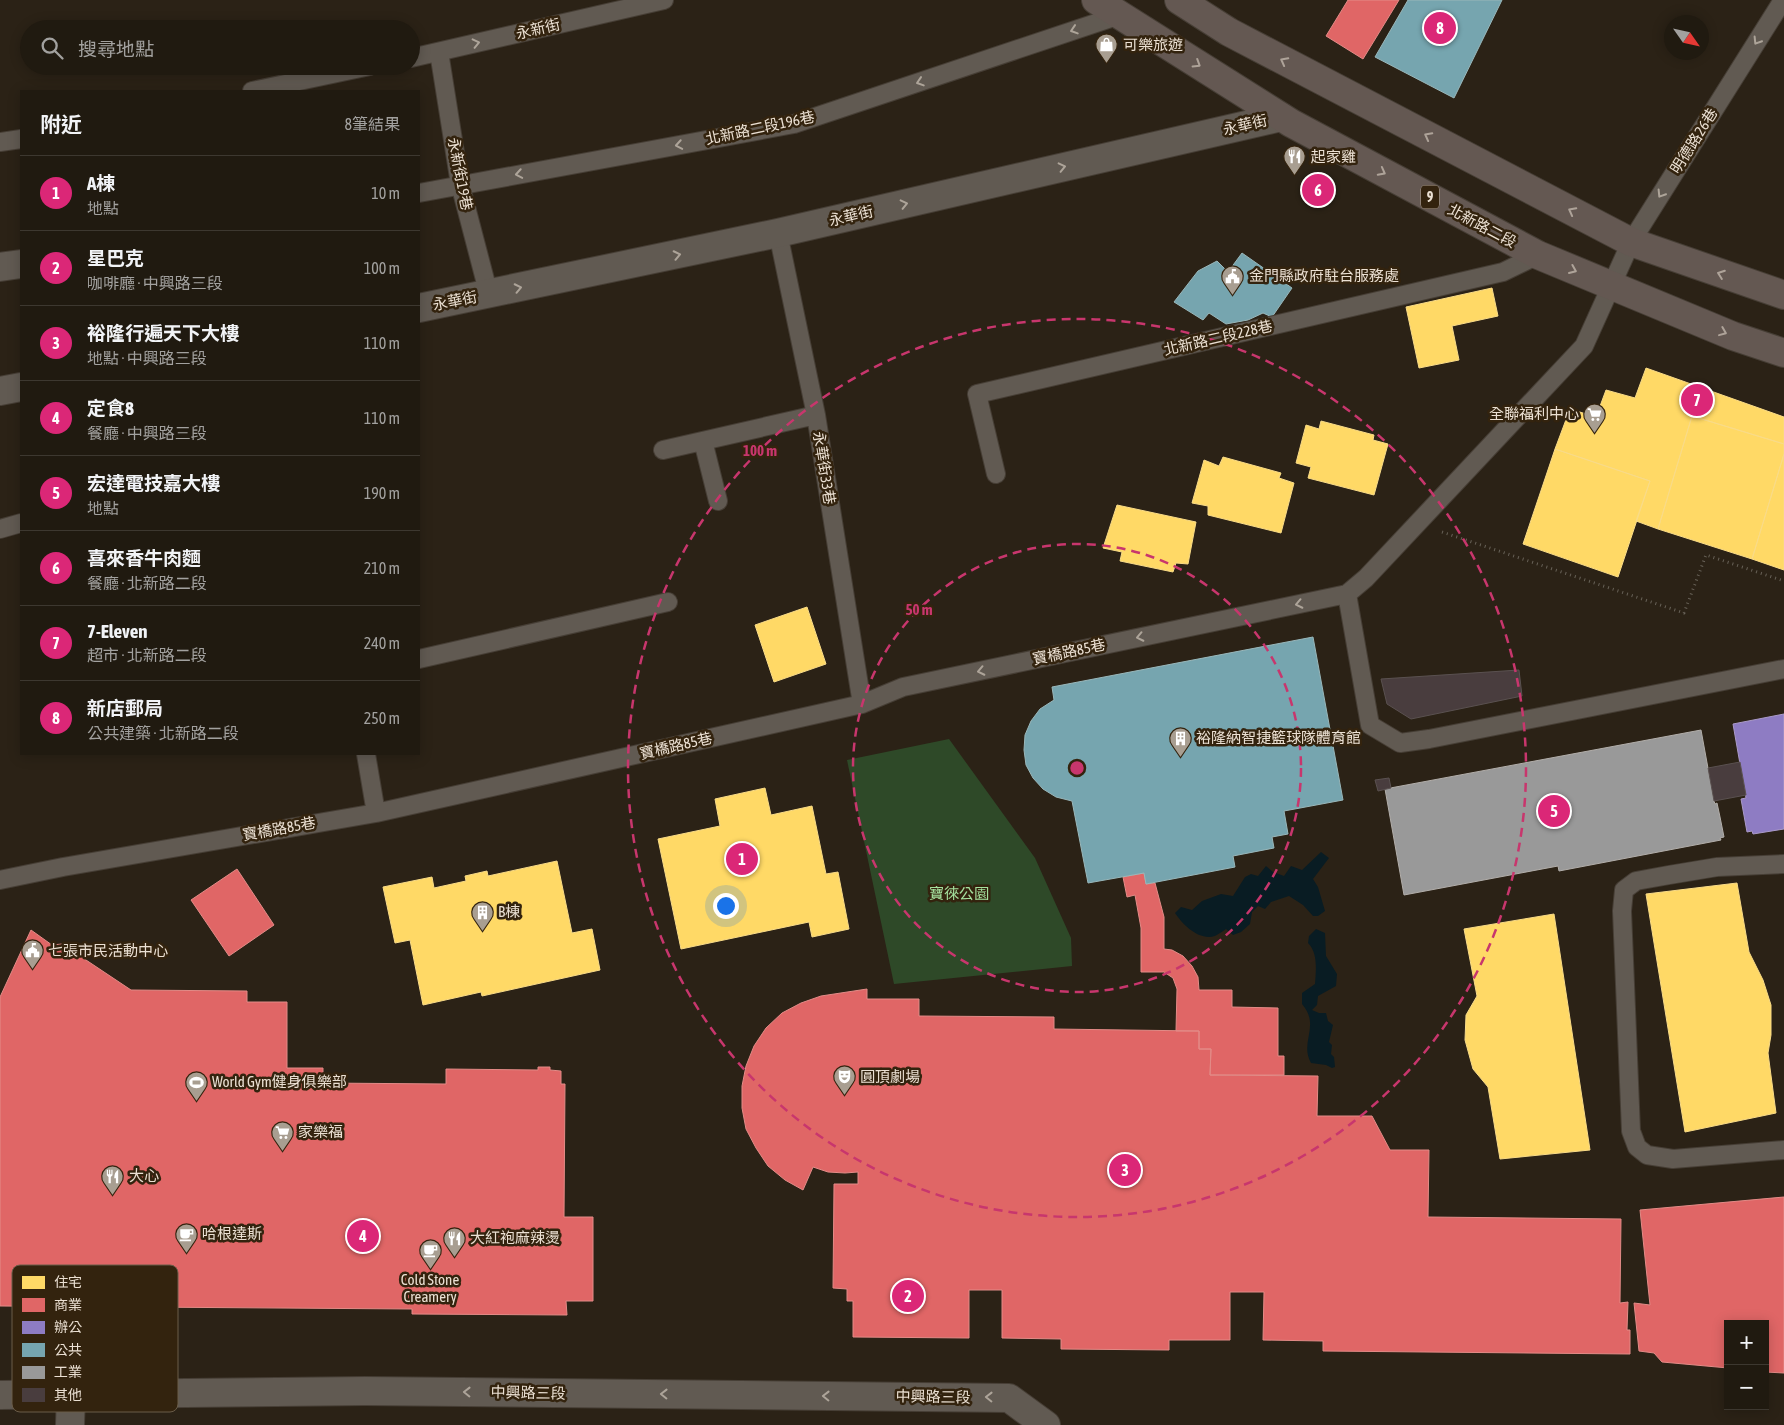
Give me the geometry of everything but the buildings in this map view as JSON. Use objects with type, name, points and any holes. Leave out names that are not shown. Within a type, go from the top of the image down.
[{"type":"main road","name":"北新路二段","points":[[1096,0],[1281,117],[1538,256],[1733,336],[1784,353]]},
{"type":"main road","points":[[1179,0],[1230,32],[1631,242],[1784,295]]},
{"type":"street","name":"永華街","points":[[420,308],[489,295],[778,233],[1281,117]]},
{"type":"street","points":[[0,267],[20,264]]},
{"type":"street","points":[[0,391],[20,387]]},
{"type":"street","name":"中興路三段","points":[[178,1393],[365,1391],[1009,1398],[1046,1425]]},
{"type":"street","points":[[70,1412],[70,1425]]},
{"type":"lane","name":"永新街","points":[[420,56],[664,0]]},
{"type":"lane","name":"明德路26巷","points":[[1347,594],[1366,578],[1584,346],[1631,242],[1783,0]]},
{"type":"lane","name":"北新路二段196巷","points":[[420,193],[794,124],[1120,15]]},
{"type":"lane","name":"永新街19巷","points":[[439,52],[460,184],[489,295]]},
{"type":"lane","points":[[257,90],[328,75]]},
{"type":"lane","points":[[0,142],[20,139]]},
{"type":"lane","name":"永華街33巷","points":[[778,233],[816,415],[862,704]]},
{"type":"lane","name":"北新路二段228巷","points":[[996,474],[977,394],[1503,272],[1538,256]]},
{"type":"lane","points":[[663,450],[816,415]]},
{"type":"lane","points":[[703,441],[718,501]]},
{"type":"lane","points":[[0,529],[20,523]]},
{"type":"lane","points":[[1347,594],[1370,725],[1400,743],[1429,739],[1784,669]]},
{"type":"lane","name":"寶橋路85巷","points":[[0,880],[63,867],[376,812],[862,704],[903,687],[1347,594]]},
{"type":"lane","points":[[420,659],[668,602]]},
{"type":"lane","points":[[366,755],[376,812]]},
{"type":"lane","points":[[1784,864],[1718,867],[1636,881],[1624,890],[1622,911],[1631,1131],[1637,1147],[1648,1155],[1673,1159],[1784,1150]]},
{"type":"path","points":[[1418,523],[1684,612],[1706,554],[1784,581]]},
{"type":"green space","name":"寶徠公園","points":[[949,739],[1035,858],[1071,938],[1072,966],[894,984],[847,760]]},
{"type":"water","points":[[1321,852],[1329,858],[1313,879],[1318,887],[1325,911],[1318,916],[1313,916],[1303,905],[1289,896],[1271,902],[1265,909],[1258,906],[1252,912],[1250,924],[1241,932],[1233,935],[1226,929],[1215,936],[1209,937],[1192,931],[1175,913],[1181,907],[1192,910],[1202,901],[1221,894],[1233,896],[1245,877],[1251,874],[1258,876],[1266,866],[1273,872],[1284,876],[1291,866],[1302,870]]},
{"type":"water","points":[[1316,929],[1325,933],[1326,956],[1337,974],[1336,986],[1318,996],[1317,1005],[1312,1010],[1326,1013],[1328,1021],[1333,1025],[1329,1042],[1332,1045],[1331,1054],[1334,1057],[1335,1067],[1332,1068],[1326,1065],[1311,1063],[1307,1048],[1310,1020],[1302,1004],[1302,993],[1315,984],[1315,957],[1308,943],[1309,936]]},
{"type":"place","name":"新店郵局","points":[[1440,28]]},
{"type":"place","name":"可樂旅遊","points":[[1107,64]]},
{"type":"place","name":"起家雞","points":[[1295,176]]},
{"type":"place","name":"喜來香牛肉麵","points":[[1318,190]]},
{"type":"place","name":"金門縣政府駐台服務處","points":[[1233,295]]},
{"type":"place","name":"7-Eleven","points":[[1697,400]]},
{"type":"place","name":"全聯福利中心","points":[[1595,433]]},
{"type":"place","name":"裕隆納智捷籃球隊體育館","points":[[1180,757]]},
{"type":"place","name":"宏達電技嘉大樓","points":[[1554,811]]},
{"type":"place","name":"A棟","points":[[742,859]]},
{"type":"place","name":"B棟","points":[[482,931]]},
{"type":"place","name":"七張市民活動中心","points":[[32,970]]},
{"type":"place","name":"圓頂劇場","points":[[844,1096]]},
{"type":"place","name":"World Gym健身俱樂部","points":[[196,1101]]},
{"type":"place","name":"家樂福","points":[[282,1151]]},
{"type":"place","name":"裕隆行遍天下大樓","points":[[1125,1170]]},
{"type":"place","name":"大心","points":[[113,1195]]},
{"type":"place","name":"定食8","points":[[363,1236]]},
{"type":"place","name":"哈根達斯","points":[[186,1253]]},
{"type":"place","name":"大紅袍麻辣燙","points":[[454,1257]]},
{"type":"place","name":"Cold Stone Creamery","points":[[430,1270]]},
{"type":"place","name":"星巴克","points":[[908,1296]]}]
